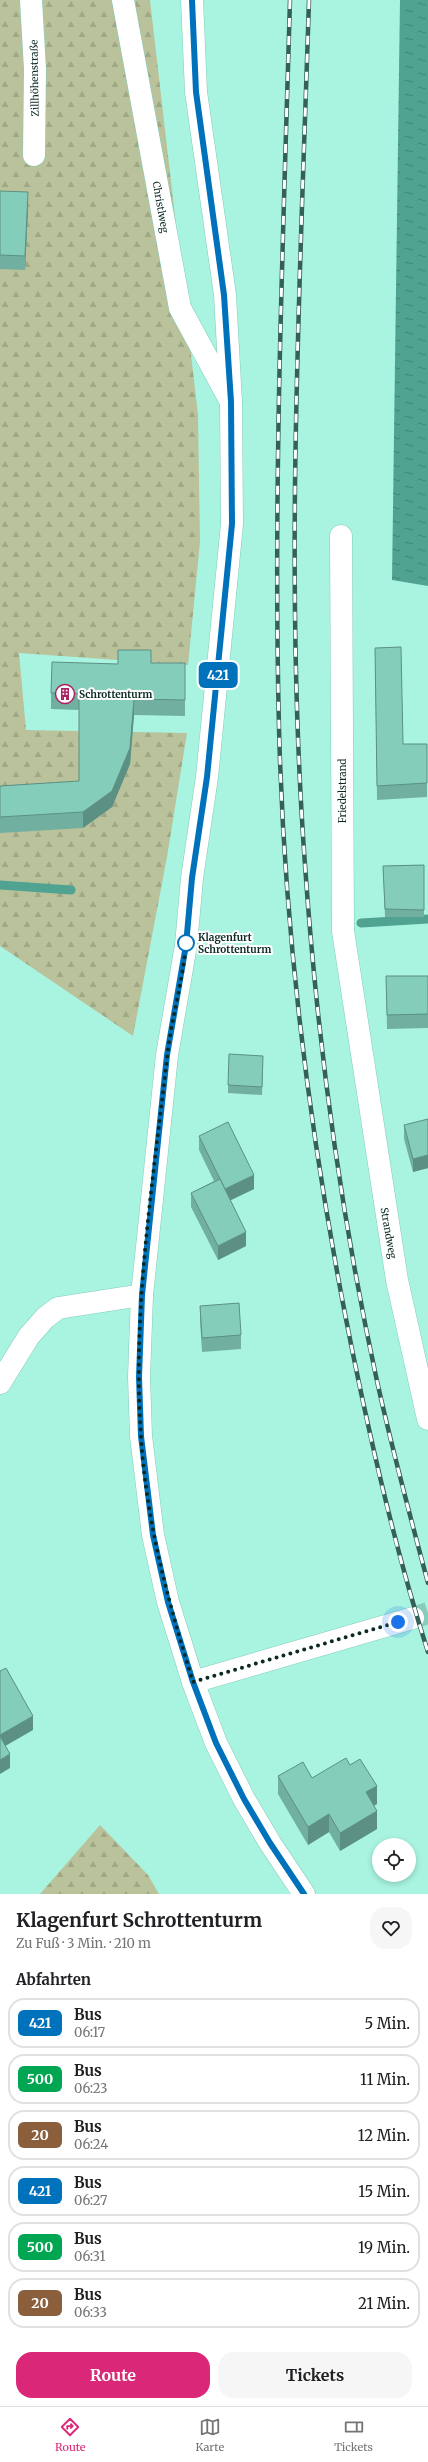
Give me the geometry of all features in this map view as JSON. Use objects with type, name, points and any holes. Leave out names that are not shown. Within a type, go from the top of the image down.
[{"type":"main road","name":"Zillhöhenstraße","points":[[31,0],[35,69],[34,156]]},
{"type":"main road","name":"Christlweg","points":[[123,0],[180,308],[231,402]]},
{"type":"main road","points":[[192,0],[196,92],[224,295],[231,402],[232,524],[220,664],[192,878],[186,945],[167,1055],[142,1295],[139,1377],[141,1436],[153,1535],[168,1602],[193,1682],[216,1743],[244,1799],[270,1843],[304,1894]]},
{"type":"main road","name":"Friedelstrand","points":[[341,536],[343,931],[360,1045]]},
{"type":"main road","name":"Strandweg","points":[[360,1045],[397,1280],[428,1419]]},
{"type":"main road","points":[[0,1383],[29,1336],[44,1318],[58,1308],[142,1295]]},
{"type":"main road","points":[[193,1682],[413,1618]]},
{"type":"green space","points":[[0,0],[150,0],[198,415],[200,542],[188,665],[19,653],[26,730],[187,733],[167,857],[133,1036],[0,946]]},
{"type":"green space","points":[[100,1825],[148,1875],[159,1894],[40,1894]]},
{"type":"water","points":[[400,0],[428,0],[428,586],[392,580]]},
{"type":"building","points":[[0,191],[28,192],[25,256],[0,255]]},
{"type":"building","points":[[401,647],[403,744],[427,744],[427,783],[377,786],[375,648]]},
{"type":"building","points":[[118,650],[151,650],[151,663],[185,663],[185,700],[134,699],[130,748],[112,791],[83,812],[0,817],[0,786],[79,781],[79,693],[51,693],[52,662],[118,664]]},
{"type":"building","points":[[424,865],[424,910],[385,909],[383,866]]},
{"type":"building","points":[[386,976],[428,976],[428,1014],[387,1015]]},
{"type":"building","points":[[229,1054],[263,1056],[262,1087],[228,1085]]},
{"type":"building","points":[[428,1119],[428,1155],[413,1159],[404,1125]]},
{"type":"building","points":[[228,1122],[254,1175],[225,1189],[199,1136]]},
{"type":"building","points":[[220,1179],[246,1232],[218,1246],[191,1193]]},
{"type":"building","points":[[239,1303],[241,1335],[202,1338],[200,1306]]},
{"type":"building","points":[[6,1668],[33,1716],[0,1735],[0,1671]]},
{"type":"building","points":[[0,1736],[10,1754],[0,1760]]},
{"type":"building","points":[[346,1758],[350,1765],[360,1759],[377,1786],[366,1792],[377,1811],[340,1833],[329,1814],[308,1827],[278,1776],[303,1762],[312,1778]]},
{"type":"waterway","points":[[0,885],[71,890]]},
{"type":"waterway","points":[[361,923],[428,919]]},
{"type":"tunnel","points":[[413,1618],[428,1613]]},
{"type":"railway","points":[[290,0],[278,455],[277,637],[282,803],[292,951],[309,1099],[332,1246],[346,1319],[363,1403],[392,1528],[428,1652]]},
{"type":"railway","points":[[309,0],[298,324],[295,541],[299,758],[305,865],[323,1059],[341,1189],[377,1381],[401,1482],[428,1583]]},
{"type":"bus line","name":"421","points":[[192,0],[196,92],[224,295],[231,402],[232,524],[220,664],[207,777],[192,878],[186,945],[167,1055],[142,1295],[139,1377],[141,1436],[153,1535],[168,1602],[193,1682],[216,1743],[244,1799],[270,1843],[304,1894]]},
{"type":"place","name":"Schrottenturm","points":[[65,694]]},
{"type":"place","name":"Klagenfurt Schrottenturm","points":[[186,943]]},
{"type":"route","points":[[186,943],[167,1055],[159,1127],[142,1295],[139,1377],[141,1436],[146,1485],[153,1535],[168,1602],[193,1682],[398,1622]]}]
